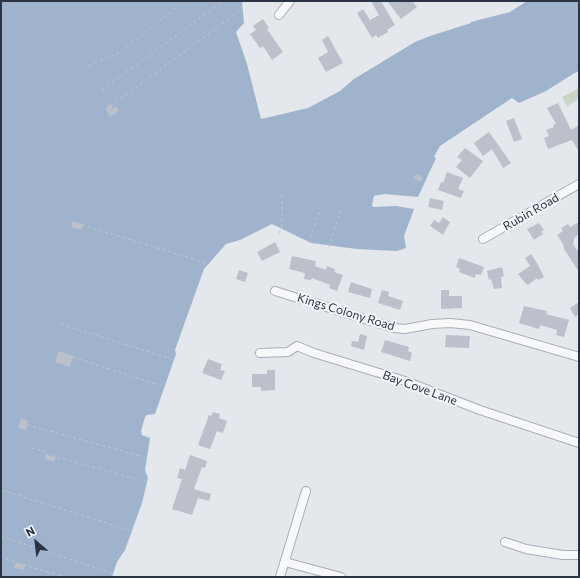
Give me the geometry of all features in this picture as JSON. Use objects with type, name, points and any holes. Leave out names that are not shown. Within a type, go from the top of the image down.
[{"type":"street","points":[[279,15],[290,1]]},
{"type":"street","name":"Rubin Road","points":[[483,239],[579,184]]},
{"type":"street","name":"Kings Colony Road","points":[[275,291],[394,328],[405,329],[432,324],[450,323],[470,325],[579,358]]},
{"type":"street","name":"Bay Cove Lane","points":[[260,353],[288,352],[297,346],[314,353],[405,381],[480,410],[579,443]]},
{"type":"street","points":[[280,577],[306,491]]},
{"type":"street","points":[[504,542],[526,549],[564,555],[579,555]]},
{"type":"street","points":[[285,562],[341,577]]},
{"type":"path","points":[[89,66],[120,52],[185,1]]},
{"type":"path","points":[[102,90],[222,1]]},
{"type":"path","points":[[111,106],[242,9],[241,4]]},
{"type":"path","points":[[279,233],[282,227],[282,193]]},
{"type":"path","points":[[308,243],[321,208]]},
{"type":"path","points":[[329,247],[341,210]]},
{"type":"path","points":[[82,224],[210,264]]},
{"type":"path","points":[[61,324],[174,360]]},
{"type":"path","points":[[73,357],[165,387]]},
{"type":"path","points":[[27,425],[148,458]]},
{"type":"path","points":[[31,448],[45,451],[45,454],[147,482]]},
{"type":"path","points":[[1,490],[132,531]]},
{"type":"path","points":[[1,536],[114,574]]},
{"type":"path","points":[[6,559],[64,577]]},
{"type":"green space","points":[[579,88],[579,99],[567,106],[562,97]]},
{"type":"water","points":[[1,1],[242,1],[244,23],[236,32],[247,64],[261,119],[308,108],[340,91],[354,79],[415,42],[430,36],[471,22],[510,12],[527,1],[579,1],[579,71],[546,91],[519,103],[512,98],[440,146],[418,197],[384,194],[374,196],[373,207],[396,206],[414,209],[404,236],[406,248],[397,251],[357,249],[311,243],[272,224],[240,240],[226,244],[204,269],[175,350],[176,354],[155,414],[147,415],[145,417],[141,431],[142,435],[150,438],[145,470],[148,478],[142,503],[125,550],[117,562],[112,577],[1,577]]},
{"type":"building","points":[[371,1],[381,1],[395,25],[387,30],[388,32],[378,38],[376,35],[372,38],[357,13],[363,9],[370,20],[379,15]]},
{"type":"building","points":[[387,1],[412,1],[417,7],[401,19]]},
{"type":"building","points":[[263,19],[269,28],[267,29],[283,52],[272,60],[263,46],[260,48],[250,34],[256,30],[253,26]]},
{"type":"building","points":[[328,36],[343,63],[326,72],[318,58],[328,52],[322,40]]},
{"type":"building","points":[[558,103],[571,130],[579,125],[579,152],[572,140],[548,149],[544,138],[549,136],[546,130],[554,127],[553,125],[556,124],[547,108]]},
{"type":"building","points":[[110,104],[113,108],[116,106],[119,111],[110,117],[105,108]]},
{"type":"building","points":[[514,118],[522,139],[514,142],[506,121]]},
{"type":"building","points":[[489,132],[511,163],[503,168],[492,149],[483,156],[474,143]]},
{"type":"building","points":[[465,148],[483,161],[470,178],[456,167],[462,160],[457,157]]},
{"type":"building","points":[[447,172],[463,178],[458,189],[464,191],[461,198],[438,190],[441,182],[443,183]]},
{"type":"building","points":[[416,174],[423,177],[421,182],[413,178]]},
{"type":"building","points":[[430,198],[444,201],[442,210],[428,207]]},
{"type":"building","points":[[443,217],[450,222],[443,235],[430,226],[434,220],[439,223]]},
{"type":"building","points":[[73,221],[83,224],[81,230],[71,227]]},
{"type":"building","points":[[579,222],[579,234],[575,237],[573,244],[579,253],[579,272],[557,235],[563,231],[561,228],[568,224],[570,227]]},
{"type":"building","points":[[539,223],[544,230],[541,232],[543,234],[534,240],[527,229]]},
{"type":"building","points":[[275,242],[280,252],[262,261],[257,252]]},
{"type":"building","points":[[531,254],[544,277],[538,280],[537,278],[528,285],[518,274],[530,266],[525,258]]},
{"type":"building","points":[[292,256],[316,261],[315,266],[326,270],[327,266],[335,269],[334,272],[343,275],[337,291],[329,288],[330,285],[312,278],[311,280],[304,279],[305,273],[289,269]]},
{"type":"building","points":[[459,258],[484,267],[481,275],[476,274],[475,278],[459,272],[460,269],[456,267]]},
{"type":"building","points":[[502,267],[504,276],[501,277],[502,288],[494,289],[491,279],[489,280],[487,271]]},
{"type":"building","points":[[239,270],[248,273],[245,282],[236,279]]},
{"type":"building","points":[[351,282],[372,289],[370,298],[348,292]]},
{"type":"building","points":[[382,290],[389,292],[388,296],[403,301],[400,310],[378,303]]},
{"type":"building","points":[[441,290],[449,290],[449,296],[462,296],[462,308],[441,309]]},
{"type":"building","points":[[579,302],[579,314],[575,317],[570,308]]},
{"type":"building","points":[[524,306],[547,311],[546,314],[569,320],[564,337],[556,335],[557,330],[540,325],[539,329],[519,323]]},
{"type":"building","points":[[360,334],[367,336],[364,350],[351,346],[352,341],[358,342]]},
{"type":"building","points":[[446,335],[470,336],[469,348],[445,347]]},
{"type":"building","points":[[385,340],[409,347],[408,351],[412,353],[410,361],[381,352]]},
{"type":"building","points":[[59,351],[73,356],[70,367],[55,362]]},
{"type":"building","points":[[208,359],[222,364],[220,370],[225,371],[221,380],[202,373]]},
{"type":"building","points":[[267,370],[275,370],[275,390],[261,391],[261,387],[252,387],[252,374],[267,374]]},
{"type":"building","points":[[213,412],[220,414],[219,418],[227,421],[223,433],[217,431],[210,449],[198,445],[209,415],[211,416]]},
{"type":"building","points":[[21,419],[28,420],[26,430],[18,428]]},
{"type":"building","points":[[46,455],[56,457],[54,462],[45,459]]},
{"type":"building","points":[[190,455],[207,461],[205,468],[202,467],[194,489],[211,494],[209,501],[198,498],[192,515],[172,509],[182,479],[177,478],[180,468],[185,470]]},
{"type":"building","points":[[16,563],[25,565],[24,570],[14,568]]}]
